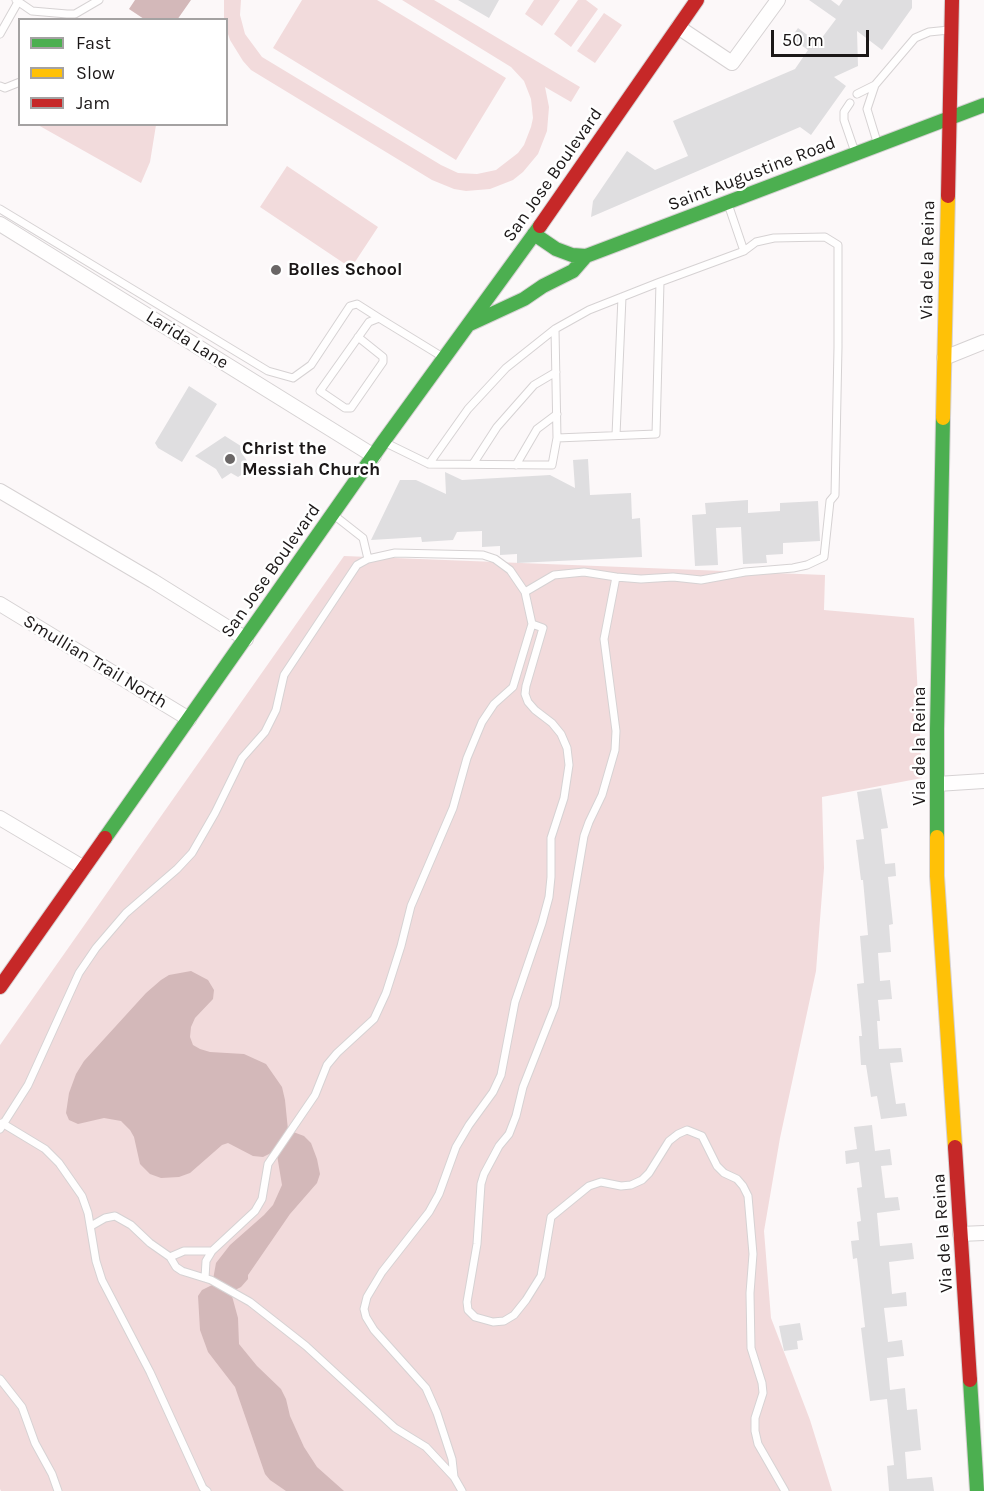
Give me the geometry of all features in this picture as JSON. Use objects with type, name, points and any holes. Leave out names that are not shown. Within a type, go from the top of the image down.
[{"type":"main road","name":"San Jose Boulevard","points":[[0,987],[383,442],[534,234],[697,0]]},
{"type":"main road","name":"Via de la Reina","points":[[952,0],[944,358],[937,876],[977,1491]]},
{"type":"main road","name":"Saint Augustine Road","points":[[586,256],[984,105]]},
{"type":"main road","points":[[534,234],[556,249],[572,255],[586,256]]},
{"type":"main road","points":[[466,326],[573,271],[586,256]]},
{"type":"street","points":[[678,27],[732,63],[778,0]]},
{"type":"street","name":"Larida Lane","points":[[0,224],[374,456]]},
{"type":"street","points":[[944,358],[984,342]]},
{"type":"street","points":[[0,491],[246,639]]},
{"type":"street","name":"Smullian Trail North","points":[[0,604],[189,719]]},
{"type":"street","points":[[937,784],[984,781]]},
{"type":"street","points":[[0,818],[84,868]]},
{"type":"street","points":[[960,1234],[984,1233]]},
{"type":"lane","points":[[0,34],[17,1],[32,11],[66,17],[99,0]]},
{"type":"lane","points":[[878,145],[867,108],[875,85],[915,38],[929,32],[952,30]]},
{"type":"lane","points":[[0,86],[5,88],[18,83]]},
{"type":"lane","points":[[857,94],[875,85]]},
{"type":"lane","points":[[850,103],[844,112],[844,120],[856,154]]},
{"type":"lane","points":[[728,202],[744,251]]},
{"type":"lane","points":[[0,209],[258,365],[276,373],[293,378],[311,365],[350,306],[357,304],[444,358]]},
{"type":"lane","points":[[429,464],[468,409],[506,368],[555,329],[589,310],[744,251],[756,242],[774,238],[825,237],[838,245],[834,495],[830,501],[824,557],[807,565],[793,568],[746,572],[701,580],[673,577],[641,579],[584,572],[554,575],[525,592]]},
{"type":"lane","points":[[557,438],[657,434],[660,282]]},
{"type":"lane","points":[[616,435],[622,297]]},
{"type":"lane","points":[[358,337],[383,357],[383,362],[351,408],[345,408],[320,391],[358,337],[369,322],[379,318]]},
{"type":"lane","points":[[383,442],[429,464],[552,465],[557,438],[555,329]]},
{"type":"lane","points":[[473,464],[497,427],[534,385],[556,372]]},
{"type":"lane","points":[[516,465],[537,429],[557,414]]},
{"type":"lane","points":[[333,515],[363,538],[368,559]]},
{"type":"lane","points":[[207,1491],[203,1488],[150,1372],[102,1280],[96,1261],[91,1226],[82,1196],[60,1163],[36,1143],[1,1125],[28,1085],[79,973],[96,948],[126,913],[192,853],[242,758],[265,732],[276,710],[284,675],[357,566],[368,559],[395,553],[483,555],[495,559],[510,570],[525,592],[532,624],[513,687],[494,704],[482,722],[467,758],[453,808],[411,906],[389,984],[374,1020],[327,1065],[315,1095],[268,1164],[262,1199],[255,1211],[212,1251],[206,1261],[208,1279]]},
{"type":"lane","points":[[616,577],[604,639],[616,731],[615,750],[603,795],[584,836],[555,1006],[523,1087],[509,1134],[499,1146],[483,1174],[477,1218],[477,1244],[467,1302],[468,1310],[475,1317],[493,1322],[504,1322],[514,1315],[541,1276],[551,1217],[589,1186],[601,1182],[621,1186],[632,1185],[642,1180],[650,1173],[669,1141],[678,1134],[687,1130],[702,1136],[717,1166],[724,1173],[737,1179],[748,1196],[753,1254],[750,1293],[751,1348],[763,1393],[755,1418],[754,1431],[758,1444],[785,1491]]},
{"type":"lane","points":[[454,1477],[452,1459],[426,1388],[374,1330],[364,1309],[367,1297],[382,1272],[429,1212],[439,1194],[456,1147],[493,1092],[501,1075],[515,1002],[549,897],[551,838],[564,798],[569,765],[567,748],[561,734],[552,723],[535,710],[525,694],[543,628],[532,624]]},
{"type":"lane","points":[[523,654],[534,657]]},
{"type":"lane","points":[[513,687],[525,694]]},
{"type":"lane","points":[[91,1226],[105,1218],[115,1216],[131,1225],[150,1243],[170,1257],[176,1267],[182,1271],[208,1279],[250,1302],[306,1346],[395,1428],[426,1447],[454,1477],[462,1491]]},
{"type":"lane","points":[[170,1257],[184,1251],[212,1251]]},
{"type":"lane","points":[[0,1379],[22,1407],[35,1443],[52,1474],[58,1491]]},
{"type":"shaded area","points":[[135,0],[191,0],[178,18],[142,18],[129,9]]},
{"type":"shaded area","points":[[224,0],[241,0],[240,15],[245,34],[262,57],[458,173],[477,174],[496,170],[518,153],[531,127],[533,118],[531,99],[524,81],[511,67],[402,0],[434,0],[580,87],[571,102],[545,87],[549,107],[547,131],[538,154],[523,172],[513,180],[490,189],[466,191],[454,189],[432,180],[251,70],[230,40],[228,18],[224,18]]},
{"type":"shaded area","points":[[302,0],[377,0],[506,78],[456,160],[273,48]]},
{"type":"shaded area","points":[[534,0],[560,0],[542,26],[525,14]]},
{"type":"shaded area","points":[[578,0],[586,0],[598,9],[571,47],[554,34]]},
{"type":"shaded area","points":[[604,13],[622,25],[595,63],[577,51]]},
{"type":"shaded area","points":[[40,126],[156,126],[150,162],[141,183]]},
{"type":"shaded area","points":[[287,166],[378,227],[351,268],[260,207]]},
{"type":"shaded area","points":[[344,556],[825,575],[824,610],[914,618],[922,778],[822,797],[824,868],[816,971],[780,1138],[764,1231],[771,1318],[810,1420],[832,1491],[1,1491],[0,1045]]},
{"type":"shaded area","points":[[191,971],[208,980],[214,990],[213,999],[195,1018],[191,1027],[190,1037],[193,1045],[210,1052],[244,1054],[266,1064],[282,1087],[288,1130],[304,1136],[311,1143],[317,1159],[320,1174],[317,1183],[290,1214],[248,1275],[248,1279],[235,1290],[232,1296],[238,1318],[239,1344],[257,1366],[281,1389],[304,1447],[317,1467],[344,1491],[286,1491],[270,1480],[265,1474],[235,1387],[208,1352],[200,1330],[198,1296],[202,1290],[212,1285],[216,1263],[230,1245],[273,1205],[282,1185],[277,1155],[273,1152],[263,1157],[253,1156],[228,1143],[222,1145],[190,1173],[179,1177],[161,1178],[150,1174],[140,1164],[134,1137],[121,1121],[104,1118],[78,1124],[69,1120],[66,1113],[69,1093],[84,1061],[146,993],[161,980],[169,975]]},
{"type":"building","points":[[458,0],[499,0],[489,18]]},
{"type":"building","points":[[809,0],[831,0],[839,6],[843,0],[912,0],[912,8],[882,50],[857,31],[858,66],[834,77],[846,86],[811,135],[800,127],[591,217],[593,201],[627,151],[655,170],[688,156],[673,121],[795,69],[808,50],[791,38],[798,28],[818,43],[836,19]]},
{"type":"building","points":[[189,386],[217,404],[182,462],[158,448],[155,443]]},
{"type":"building","points":[[225,436],[244,448],[241,452],[252,468],[238,477],[231,473],[222,479],[216,469],[195,456]]},
{"type":"building","points":[[588,459],[590,495],[631,493],[632,519],[640,518],[642,557],[517,563],[517,554],[500,555],[500,546],[482,547],[482,531],[457,532],[453,540],[422,542],[421,537],[371,540],[400,480],[416,480],[446,494],[445,472],[462,480],[550,475],[575,488],[573,460]]},
{"type":"building","points":[[748,500],[748,513],[780,511],[780,503],[818,501],[820,541],[783,543],[783,554],[766,555],[767,563],[743,564],[741,527],[716,528],[718,565],[695,566],[692,515],[706,514],[705,503]]},
{"type":"building","points":[[881,788],[888,828],[881,829],[885,864],[895,863],[896,876],[888,877],[893,924],[889,925],[891,952],[878,953],[880,981],[890,980],[892,999],[878,1000],[879,1049],[901,1048],[903,1062],[890,1063],[896,1104],[905,1103],[907,1116],[881,1119],[877,1096],[871,1097],[866,1065],[861,1065],[859,1036],[862,1036],[857,984],[864,983],[860,936],[868,935],[863,880],[861,880],[856,840],[864,839],[857,792]]},
{"type":"building","points":[[872,1125],[875,1151],[890,1149],[892,1165],[881,1166],[885,1198],[898,1197],[900,1210],[877,1213],[880,1246],[912,1243],[914,1259],[889,1262],[892,1294],[906,1292],[907,1306],[884,1308],[888,1342],[902,1340],[904,1356],[887,1358],[890,1390],[905,1388],[907,1410],[917,1409],[921,1450],[905,1452],[907,1479],[932,1477],[934,1491],[889,1491],[887,1466],[894,1465],[887,1399],[870,1401],[861,1328],[865,1327],[857,1258],[853,1259],[851,1241],[859,1240],[857,1222],[861,1221],[857,1188],[862,1187],[859,1162],[846,1164],[845,1151],[857,1149],[854,1127]]},
{"type":"building","points":[[800,1323],[803,1340],[797,1341],[798,1349],[784,1351],[779,1326]]},
{"type":"traffic: fast","points":[[534,234],[556,249],[572,255],[586,256],[984,105]]},
{"type":"traffic: fast","points":[[105,838],[383,442],[540,226]]},
{"type":"traffic: fast","points":[[470,324],[524,299],[543,286],[573,271],[586,256]]},
{"type":"traffic: fast","points":[[937,837],[943,418]]},
{"type":"traffic: fast","points":[[970,1380],[977,1491]]},
{"type":"traffic: slow","points":[[943,418],[948,196]]},
{"type":"traffic: slow","points":[[937,837],[937,876],[955,1147]]},
{"type":"traffic: jam","points":[[540,226],[697,0]]},
{"type":"traffic: jam","points":[[948,196],[952,0]]},
{"type":"traffic: jam","points":[[0,987],[105,838]]},
{"type":"traffic: jam","points":[[955,1147],[970,1380]]},
{"type":"place","name":"Bolles School","points":[[276,270]]},
{"type":"place","name":"Christ the Messiah Church","points":[[230,459]]}]
